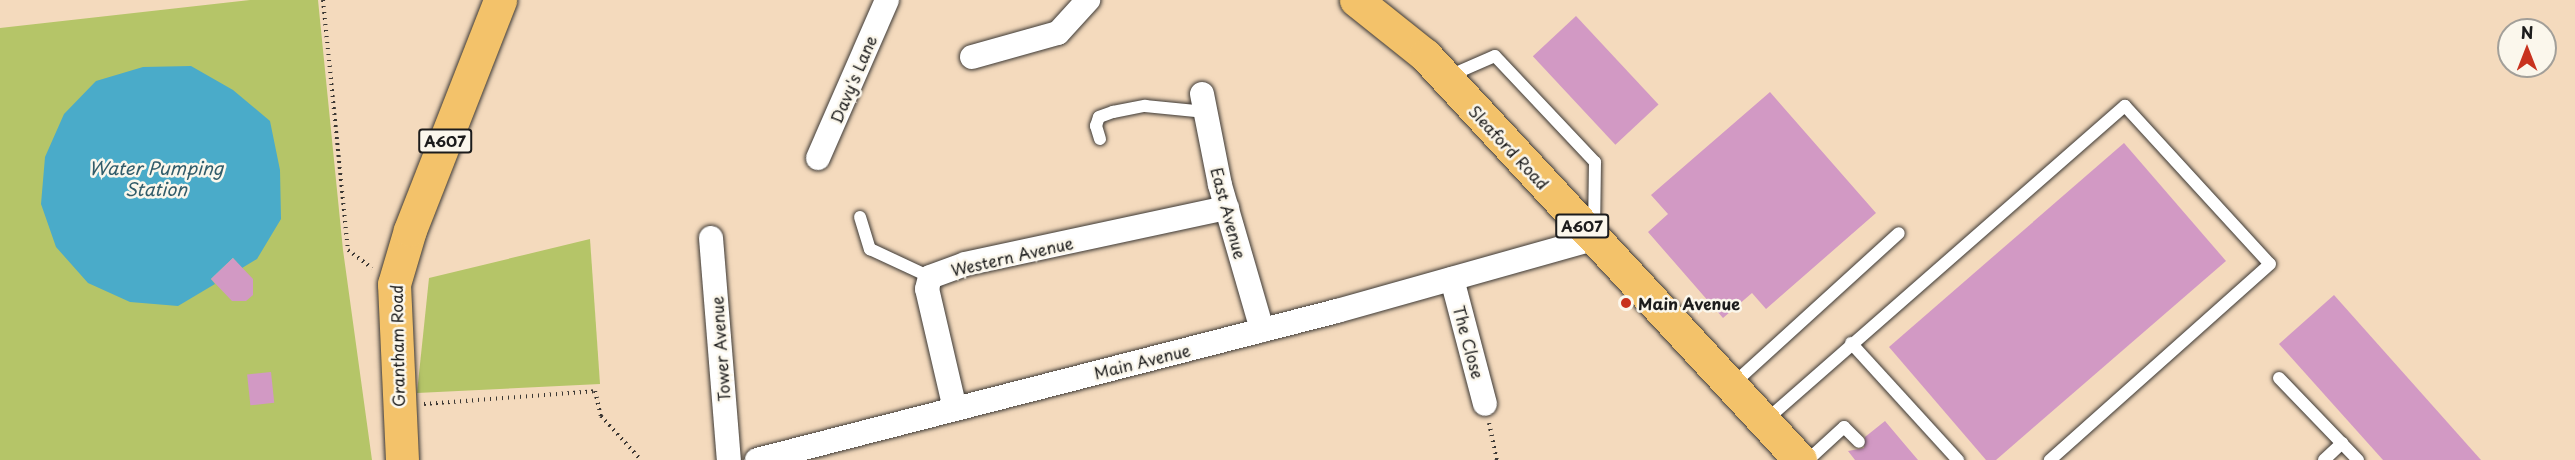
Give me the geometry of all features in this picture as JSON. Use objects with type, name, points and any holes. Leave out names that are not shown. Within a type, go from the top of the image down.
[{"type":"main road","name":"Grantham Road","points":[[402,460],[397,405],[394,284],[410,230],[500,0]]},
{"type":"main road","name":"Sleaford Road","points":[[1356,0],[1425,55],[1594,239],[1733,384],[1800,460]]},
{"type":"street","name":"Davy's Lane","points":[[818,158],[887,0]]},
{"type":"street","points":[[972,57],[1058,33],[1088,0]]},
{"type":"street","name":"East Avenue","points":[[1204,103],[1227,208],[1262,330]]},
{"type":"street","name":"Western Avenue","points":[[955,409],[927,289],[930,277],[965,264],[1227,208]]},
{"type":"street","name":"Tower Avenue","points":[[711,238],[729,460]]},
{"type":"street","name":"Main Avenue","points":[[757,460],[1262,330],[1594,239]]},
{"type":"street","name":"The Close","points":[[1452,279],[1485,404]]},
{"type":"lane","points":[[1445,78],[1495,56],[1595,162],[1594,239]]},
{"type":"lane","points":[[1100,139],[1096,126],[1100,117],[1113,112],[1146,106],[1204,103]]},
{"type":"lane","points":[[1766,420],[1851,343],[2125,106],[2270,264],[2050,460]]},
{"type":"lane","points":[[860,217],[870,249],[930,277]]},
{"type":"lane","points":[[1733,384],[1899,233]]},
{"type":"lane","points":[[1851,343],[1958,460]]},
{"type":"lane","points":[[2279,378],[2358,460]]},
{"type":"lane","points":[[1808,460],[1844,427],[1859,442]]},
{"type":"lane","points":[[2324,460],[2342,443]]},
{"type":"path","points":[[323,0],[348,250],[394,284]]},
{"type":"path","points":[[397,405],[596,391],[601,416],[641,460]]},
{"type":"path","points":[[1485,404],[1497,460]]},
{"type":"green space","points":[[250,0],[318,0],[343,250],[372,460],[0,460],[0,28]],"holes":[[[280,170],[233,258],[211,279]]]},
{"type":"green space","points":[[590,239],[600,384],[417,393],[429,278]]},
{"type":"water","name":"Water Pumping Station","points":[[191,66],[233,90],[270,121],[280,170],[281,219],[257,259],[242,268],[233,258],[211,279],[215,284],[178,306],[130,302],[88,283],[56,247],[41,204],[45,157],[64,114],[96,81],[143,67]]},
{"type":"building","points":[[1576,16],[1659,104],[1615,145],[1533,56]]},
{"type":"building","points":[[1770,92],[1876,213],[1766,309],[1752,293],[1723,318],[1648,232],[1668,214],[1651,195]]},
{"type":"building","points":[[2124,143],[2226,261],[1996,460],[1986,460],[1889,347]]},
{"type":"building","points":[[233,258],[253,279],[253,295],[246,301],[232,301],[211,279]]},
{"type":"building","points":[[2334,295],[2481,460],[2383,460],[2279,344]]},
{"type":"building","points":[[271,372],[274,403],[250,405],[247,375]]},
{"type":"building","points":[[1885,421],[1918,460],[1855,460],[1848,451],[1864,448],[1865,437]]},
{"type":"place","name":"Main Avenue","points":[[1626,303]]}]
